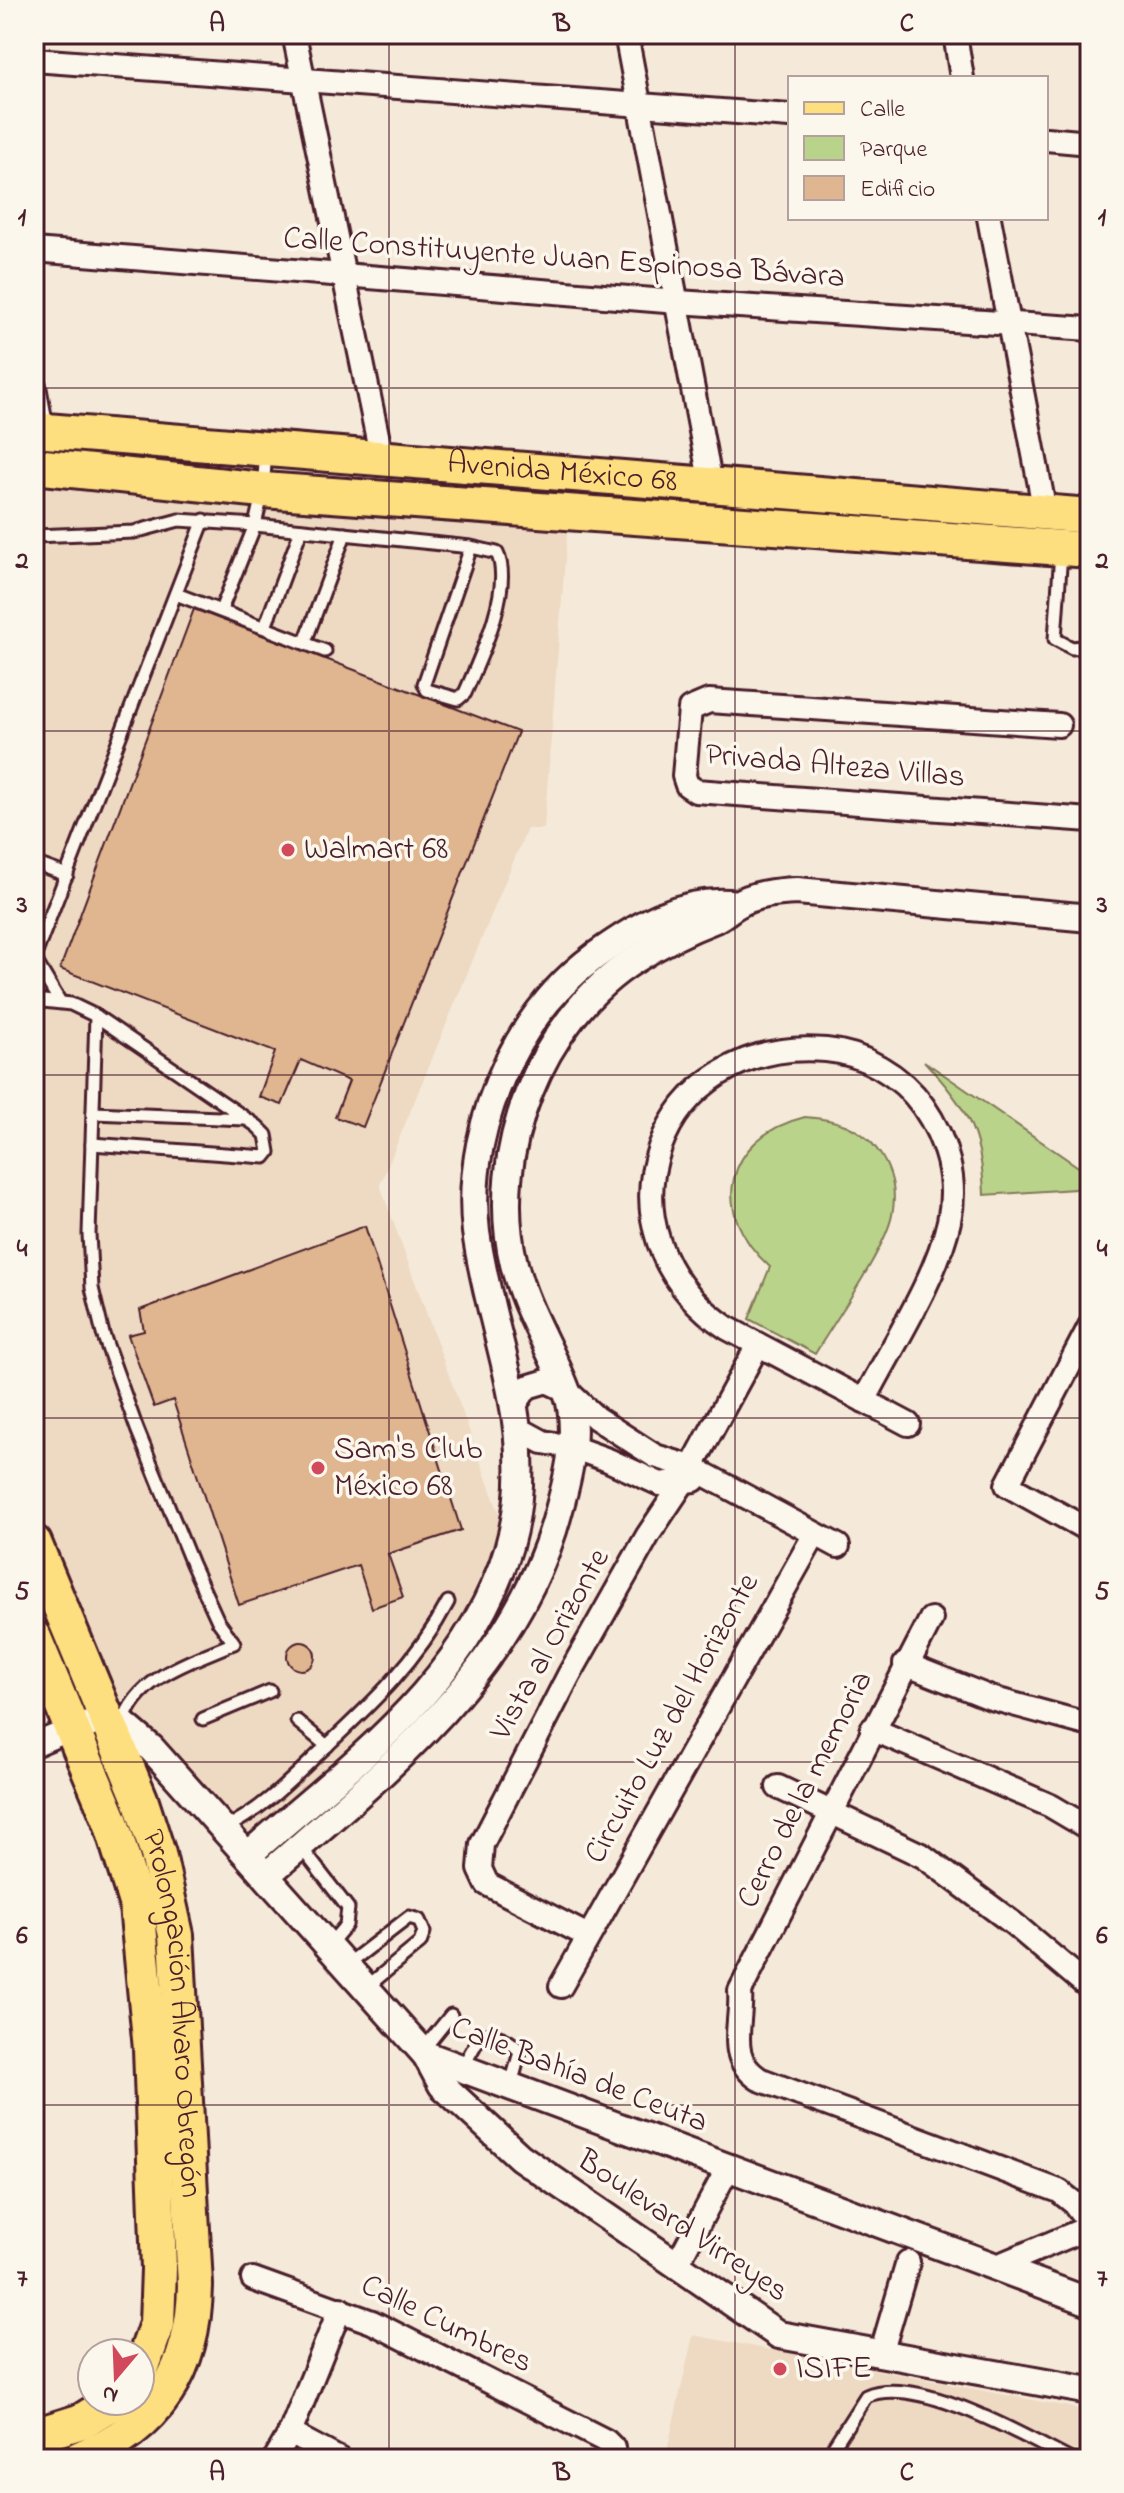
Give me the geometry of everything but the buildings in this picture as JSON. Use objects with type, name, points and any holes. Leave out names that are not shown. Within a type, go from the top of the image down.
[{"type":"main road","name":"Avenida México 68","points":[[38,430],[1090,516]]},
{"type":"main road","name":"Avenida México 68","points":[[34,466],[263,490],[1076,549]]},
{"type":"main road","name":"Prolongación Álvaro Obregón","points":[[34,1543],[115,1722],[158,1854],[176,1935],[194,2312],[186,2352],[158,2403],[122,2438],[79,2459]]},
{"type":"main road","name":"Prolongación Álvaro Obregón","points":[[34,1638],[111,1822],[137,1906],[151,2049],[159,2269],[157,2324],[152,2337]]},
{"type":"main road","points":[[34,2436],[88,2417]]},
{"type":"street","points":[[294,34],[382,459]]},
{"type":"street","points":[[626,34],[711,485]]},
{"type":"street","points":[[955,34],[962,76]]},
{"type":"street","points":[[34,60],[640,102],[788,116]]},
{"type":"street","points":[[1048,139],[1090,143]]},
{"type":"street","points":[[989,220],[1045,512]]},
{"type":"street","name":"Calle Constituyente Juan Espinosa Bávara","points":[[34,250],[678,302],[1090,329]]},
{"type":"street","points":[[34,386],[38,430]]},
{"type":"street","name":"Privada Alteza Villas","points":[[1059,725],[709,701],[690,709],[684,776],[687,785],[696,791],[1090,820]]},
{"type":"street","points":[[267,1875],[438,1721],[491,1654],[522,1602],[545,1551],[558,1513],[572,1447],[566,1390],[524,1300],[507,1224],[510,1158],[532,1089],[549,1049],[564,1027],[607,980],[656,946],[686,929],[719,918],[738,904],[770,892],[797,891],[1090,918]]},
{"type":"street","points":[[249,1854],[420,1701],[472,1633],[495,1587],[510,1543],[520,1473],[517,1417],[481,1258],[474,1203],[485,1121],[500,1078],[537,1012],[583,965],[662,915],[713,900],[738,904]]},
{"type":"street","points":[[864,1401],[941,1249],[949,1218],[951,1179],[938,1130],[918,1099],[886,1072],[854,1055],[803,1048],[780,1050],[741,1062],[720,1073],[688,1100],[665,1134],[659,1152],[651,1211],[660,1250],[691,1302],[727,1328],[758,1345],[864,1401],[908,1424]]},
{"type":"street","points":[[1090,1326],[1081,1366],[1007,1485],[1090,1531]]},
{"type":"street","name":"Vista al Orizonte","points":[[588,1936],[487,1884],[480,1869],[482,1844],[569,1675],[648,1535],[688,1474],[758,1345]]},
{"type":"street","points":[[517,1417],[534,1382],[547,1381],[566,1390],[596,1418],[655,1456],[688,1474],[712,1478],[838,1546]]},
{"type":"street","points":[[517,1417],[543,1442],[572,1447],[660,1484],[688,1474]]},
{"type":"street","name":"Circuito Luz del Horizonte","points":[[561,1986],[815,1534]]},
{"type":"street","name":"Cerro de la memoria","points":[[931,1619],[829,1811],[740,1991],[736,2039],[749,2073],[1059,2191],[1074,2203],[1090,2226]]},
{"type":"street","points":[[905,1664],[991,1698],[1090,1725]]},
{"type":"street","points":[[34,1745],[71,1729],[115,1722]]},
{"type":"street","name":"Calle Bahía de Ceuta","points":[[115,1722],[151,1748],[368,1986],[424,2053],[509,2089],[1090,2302]]},
{"type":"street","points":[[872,1729],[1051,1806],[1090,1829]]},
{"type":"street","points":[[778,1787],[879,1832],[942,1869],[1090,1988]]},
{"type":"street","name":"Boulevard Virreyes","points":[[424,2053],[442,2085],[497,2138],[676,2266],[779,2335],[1090,2391]]},
{"type":"street","points":[[676,2266],[728,2168]]},
{"type":"street","points":[[995,2267],[1090,2226]]},
{"type":"street","points":[[881,2354],[908,2262]]},
{"type":"street","name":"Calle Cumbres","points":[[253,2279],[340,2309],[494,2381],[610,2450]]},
{"type":"street","points":[[275,2459],[290,2433],[340,2309]]},
{"type":"street","points":[[290,2433],[339,2459]]},
{"type":"lane","points":[[221,610],[255,525],[263,490],[266,450]]},
{"type":"lane","points":[[60,1002],[34,958],[204,520]]},
{"type":"lane","points":[[34,536],[134,532],[165,522],[204,520],[471,547],[491,550],[500,558],[496,616],[465,693],[453,700],[427,690],[424,684],[471,547]]},
{"type":"lane","points":[[265,627],[301,530]]},
{"type":"lane","points":[[305,642],[345,534]]},
{"type":"lane","points":[[1076,549],[1055,639],[1072,648],[1090,646]]},
{"type":"lane","points":[[176,594],[325,651]]},
{"type":"lane","points":[[34,863],[67,875]]},
{"type":"lane","points":[[34,1000],[60,1002],[83,1008],[96,1016],[246,1119],[266,1135],[269,1152],[265,1157],[92,1144]]},
{"type":"lane","points":[[96,1016],[90,1263],[103,1334],[192,1564],[218,1621],[234,1643],[143,1689],[115,1722]]},
{"type":"lane","points":[[93,1113],[246,1119]]},
{"type":"lane","points":[[225,1828],[265,1803],[411,1663],[448,1602]]},
{"type":"lane","points":[[203,1719],[270,1691]]},
{"type":"lane","points":[[297,1721],[327,1746]]},
{"type":"lane","points":[[300,1846],[348,1908],[346,1925],[330,1944]]},
{"type":"lane","points":[[348,1964],[397,1923],[409,1917],[419,1920],[424,1932],[420,1943],[368,1986]]},
{"type":"lane","points":[[424,2053],[451,2015]]},
{"type":"lane","points":[[461,2070],[480,2036],[497,2037],[514,2045],[520,2052],[509,2089]]},
{"type":"lane","points":[[834,2446],[866,2396],[893,2391],[912,2393],[962,2410],[1069,2459]]},
{"type":"shaded area","points":[[34,465],[569,510],[544,829],[527,829],[380,1185],[510,1543],[472,1633],[249,1854],[99,1705],[34,1550]]},
{"type":"shaded area","name":"ISIFE","points":[[693,2335],[1090,2411],[1090,2459],[665,2459]]},
{"type":"green space","points":[[924,1061],[1090,1175],[1090,1188],[984,1195],[980,1154],[969,1121],[951,1092]]},
{"type":"green space","points":[[805,1117],[837,1122],[856,1130],[872,1143],[887,1167],[894,1198],[888,1229],[880,1246],[815,1354],[749,1319],[770,1267],[750,1246],[738,1223],[732,1201],[734,1179],[742,1159],[757,1141],[778,1127]]},
{"type":"place","name":"Walmart 68","points":[[288,850]]},
{"type":"place","name":"Sam's Club México 68","points":[[318,1468]]},
{"type":"place","name":"ISIFE","points":[[780,2369]]}]
